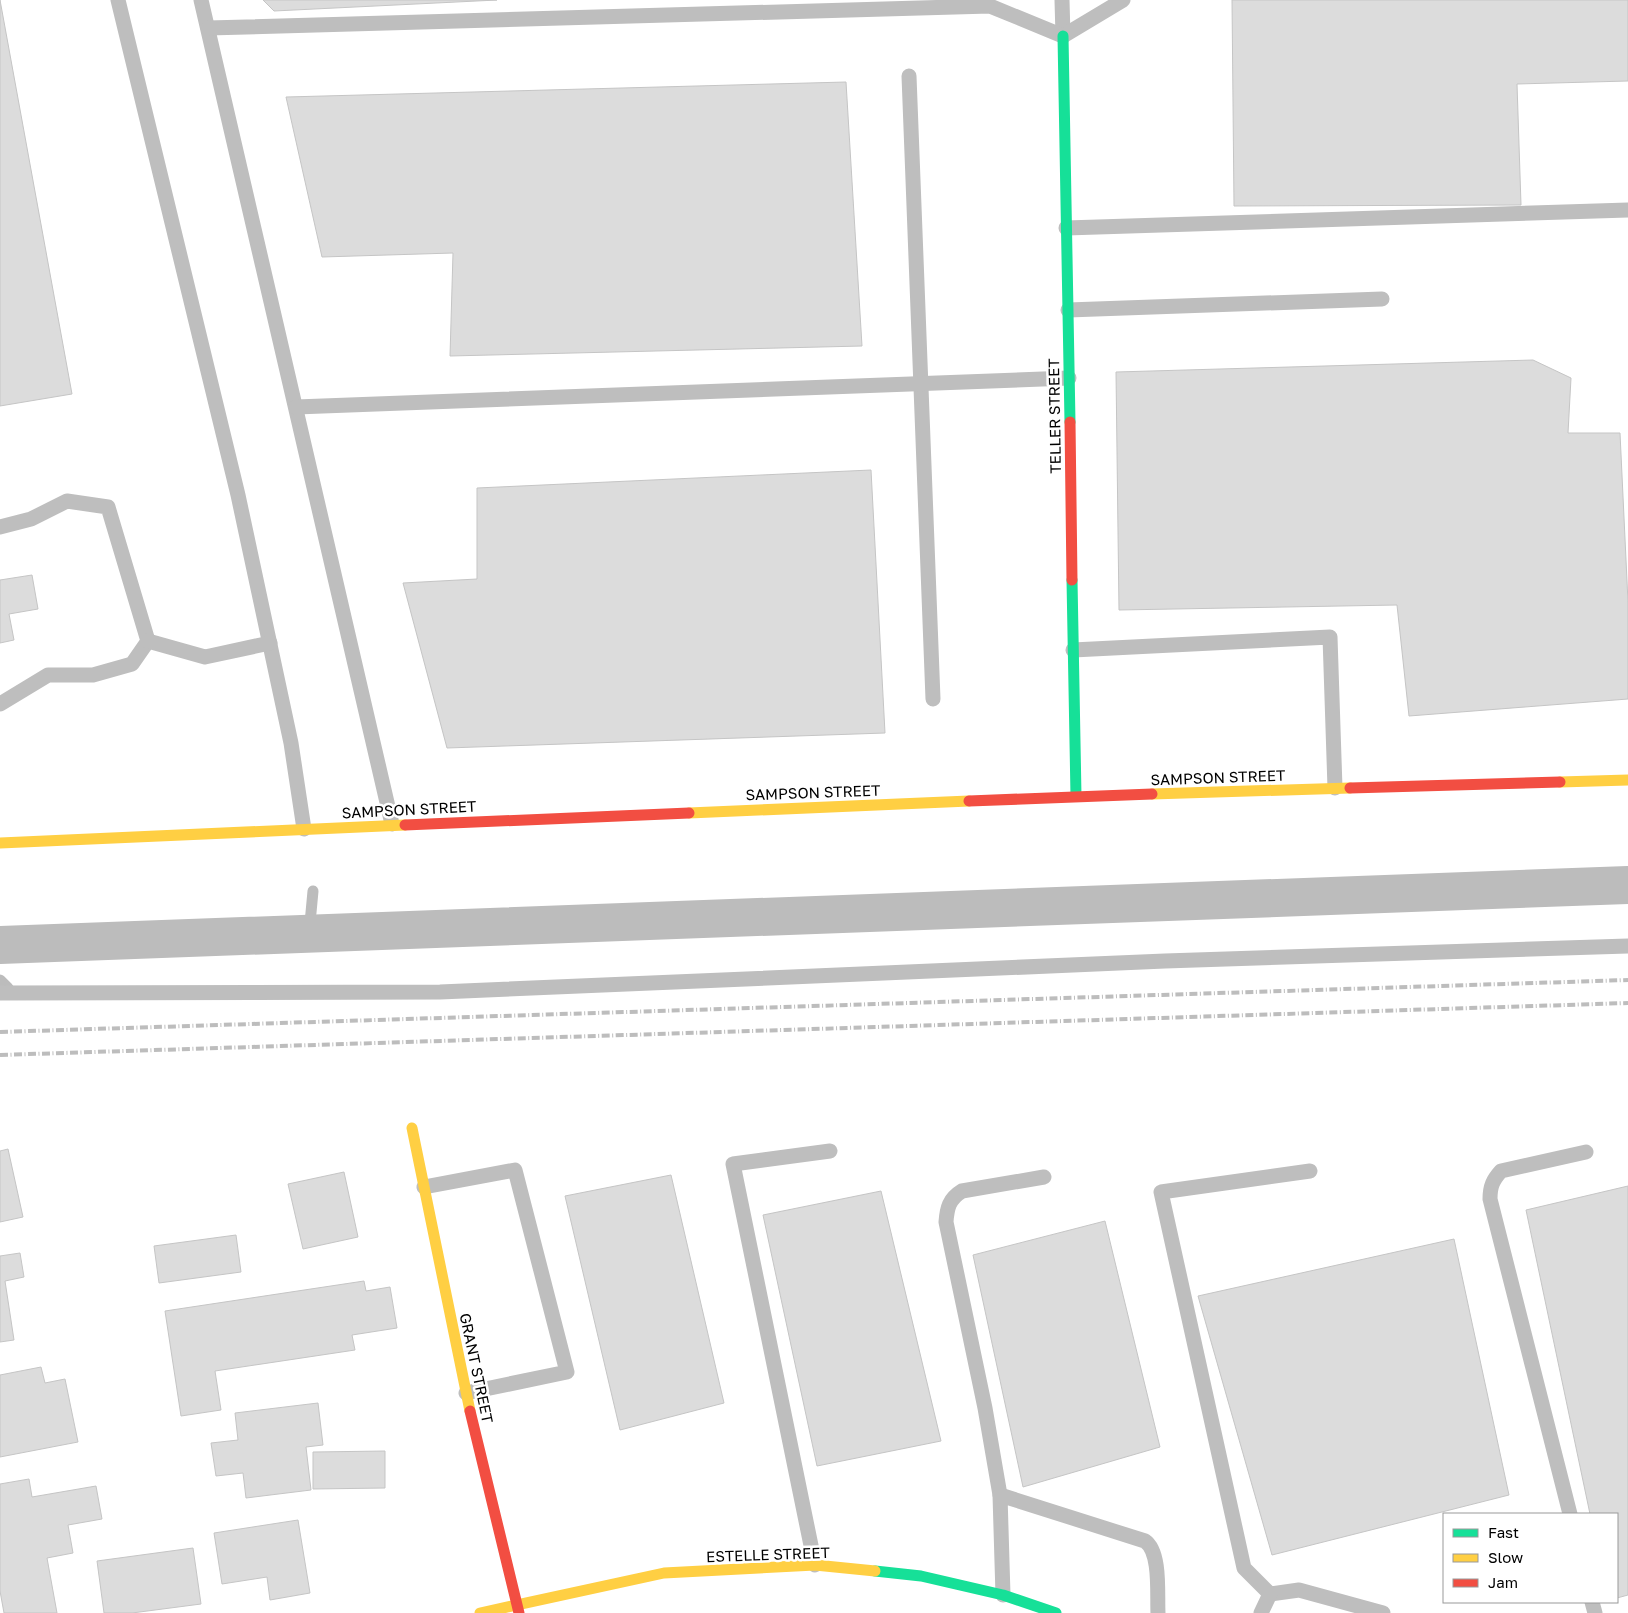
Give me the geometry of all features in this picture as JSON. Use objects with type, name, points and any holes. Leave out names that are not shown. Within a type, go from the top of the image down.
[{"type":"street","name":"TELLER STREET","points":[[1063,36],[1076,796]]},
{"type":"street","name":"SAMPSON STREET","points":[[0,843],[392,824],[1076,796],[1628,780]]},
{"type":"street","name":"GRANT STREET","points":[[412,1128],[466,1393],[518,1608]]},
{"type":"street","name":"ESTELLE STREET","points":[[480,1613],[518,1608],[664,1573],[815,1565],[921,1576],[1003,1595],[1056,1613]]},
{"type":"lane","points":[[118,0],[238,495],[291,743],[304,829]]},
{"type":"lane","points":[[201,0],[392,824]]},
{"type":"lane","points":[[1062,0],[1063,36]]},
{"type":"lane","points":[[1063,36],[1122,0]]},
{"type":"lane","points":[[208,28],[990,6],[1063,36]]},
{"type":"lane","points":[[909,76],[933,698]]},
{"type":"lane","points":[[1066,228],[1628,210]]},
{"type":"lane","points":[[1068,310],[1382,299]]},
{"type":"lane","points":[[296,407],[1069,378]]},
{"type":"lane","points":[[0,527],[31,518],[67,501],[108,507],[148,641]]},
{"type":"lane","points":[[1073,650],[1330,637],[1335,788]]},
{"type":"lane","points":[[148,641],[205,657],[270,643]]},
{"type":"lane","points":[[0,704],[48,675],[93,675],[132,664],[148,641]]},
{"type":"lane","points":[[0,993],[440,992],[1165,961],[1628,946]]},
{"type":"lane","points":[[815,1565],[734,1164],[830,1151]]},
{"type":"lane","points":[[1570,1513],[1490,1199],[1490,1188],[1494,1179],[1501,1171],[1586,1152]]},
{"type":"lane","points":[[424,1187],[515,1170],[567,1372],[466,1393]]},
{"type":"lane","points":[[1270,1594],[1244,1568],[1161,1192],[1310,1171]]},
{"type":"lane","points":[[1003,1595],[1000,1495],[985,1408],[946,1222],[947,1208],[953,1196],[962,1191],[1044,1177]]},
{"type":"lane","points":[[1000,1495],[1150,1544],[1156,1557],[1158,1613]]},
{"type":"lane","points":[[1270,1594],[1299,1590],[1383,1613]]},
{"type":"lane","points":[[1261,1613],[1270,1594]]},
{"type":"building","points":[[0,0],[72,394],[0,406]]},
{"type":"building","points":[[263,0],[497,0],[274,11]]},
{"type":"building","points":[[1232,0],[1628,0],[1628,81],[1517,84],[1521,205],[1234,206]]},
{"type":"building","points":[[846,82],[862,346],[450,356],[453,253],[322,257],[286,97]]},
{"type":"building","points":[[1533,360],[1571,378],[1568,433],[1620,433],[1628,602],[1628,699],[1409,716],[1397,605],[1119,610],[1116,372]]},
{"type":"building","points":[[871,470],[885,733],[447,748],[403,583],[477,579],[477,488]]},
{"type":"building","points":[[32,575],[38,609],[9,614],[14,640],[0,643],[0,580]]},
{"type":"building","points":[[8,1149],[23,1217],[0,1222],[0,1151]]},
{"type":"building","points":[[344,1172],[358,1237],[303,1249],[288,1184]]},
{"type":"building","points":[[671,1175],[724,1403],[620,1430],[565,1196]]},
{"type":"building","points":[[1628,1186],[1628,1595],[1618,1598],[1618,1513],[1590,1513],[1526,1210]]},
{"type":"building","points":[[881,1191],[941,1441],[817,1466],[763,1215]]},
{"type":"building","points":[[1105,1221],[1160,1447],[1023,1487],[973,1255]]},
{"type":"building","points":[[236,1235],[241,1272],[159,1283],[154,1246]]},
{"type":"building","points":[[1454,1239],[1509,1495],[1272,1555],[1198,1296]]},
{"type":"building","points":[[20,1253],[24,1277],[5,1281],[14,1340],[0,1342],[0,1256]]},
{"type":"building","points":[[364,1281],[366,1291],[390,1287],[397,1328],[352,1335],[355,1350],[215,1371],[221,1410],[181,1416],[165,1311]]},
{"type":"building","points":[[41,1367],[45,1383],[65,1379],[78,1442],[0,1457],[0,1375]]},
{"type":"building","points":[[318,1403],[323,1445],[306,1447],[311,1490],[246,1498],[243,1473],[216,1476],[211,1443],[238,1440],[235,1413]]},
{"type":"building","points":[[385,1451],[385,1488],[313,1489],[313,1452]]},
{"type":"building","points":[[29,1479],[32,1497],[96,1486],[102,1519],[68,1525],[73,1553],[47,1558],[57,1613],[4,1613],[0,1591],[0,1484]]},
{"type":"building","points":[[298,1520],[310,1593],[270,1600],[267,1577],[222,1584],[214,1533]]},
{"type":"building","points":[[193,1548],[201,1604],[132,1613],[104,1613],[97,1561]]},
{"type":"waterway","points":[[0,945],[1628,885]]},
{"type":"waterway","points":[[309,934],[313,891]]},
{"type":"waterway","points":[[0,980],[8,988]]},
{"type":"railway","points":[[0,1032],[1628,980]]},
{"type":"railway","points":[[0,1055],[1628,1003]]},
{"type":"traffic: fast","points":[[1063,36],[1070,422]]},
{"type":"traffic: fast","points":[[1072,580],[1076,796]]},
{"type":"traffic: fast","points":[[875,1571],[921,1576],[1003,1595],[1056,1613]]},
{"type":"traffic: slow","points":[[1560,782],[1628,780]]},
{"type":"traffic: slow","points":[[1152,794],[1350,788]]},
{"type":"traffic: slow","points":[[689,813],[969,801]]},
{"type":"traffic: slow","points":[[0,843],[405,825]]},
{"type":"traffic: slow","points":[[412,1128],[470,1411]]},
{"type":"traffic: slow","points":[[480,1613],[664,1573],[815,1565],[875,1571]]},
{"type":"traffic: jam","points":[[1070,422],[1072,580]]},
{"type":"traffic: jam","points":[[1350,788],[1560,782]]},
{"type":"traffic: jam","points":[[969,801],[1152,794]]},
{"type":"traffic: jam","points":[[405,825],[689,813]]},
{"type":"traffic: jam","points":[[470,1411],[519,1613]]}]
